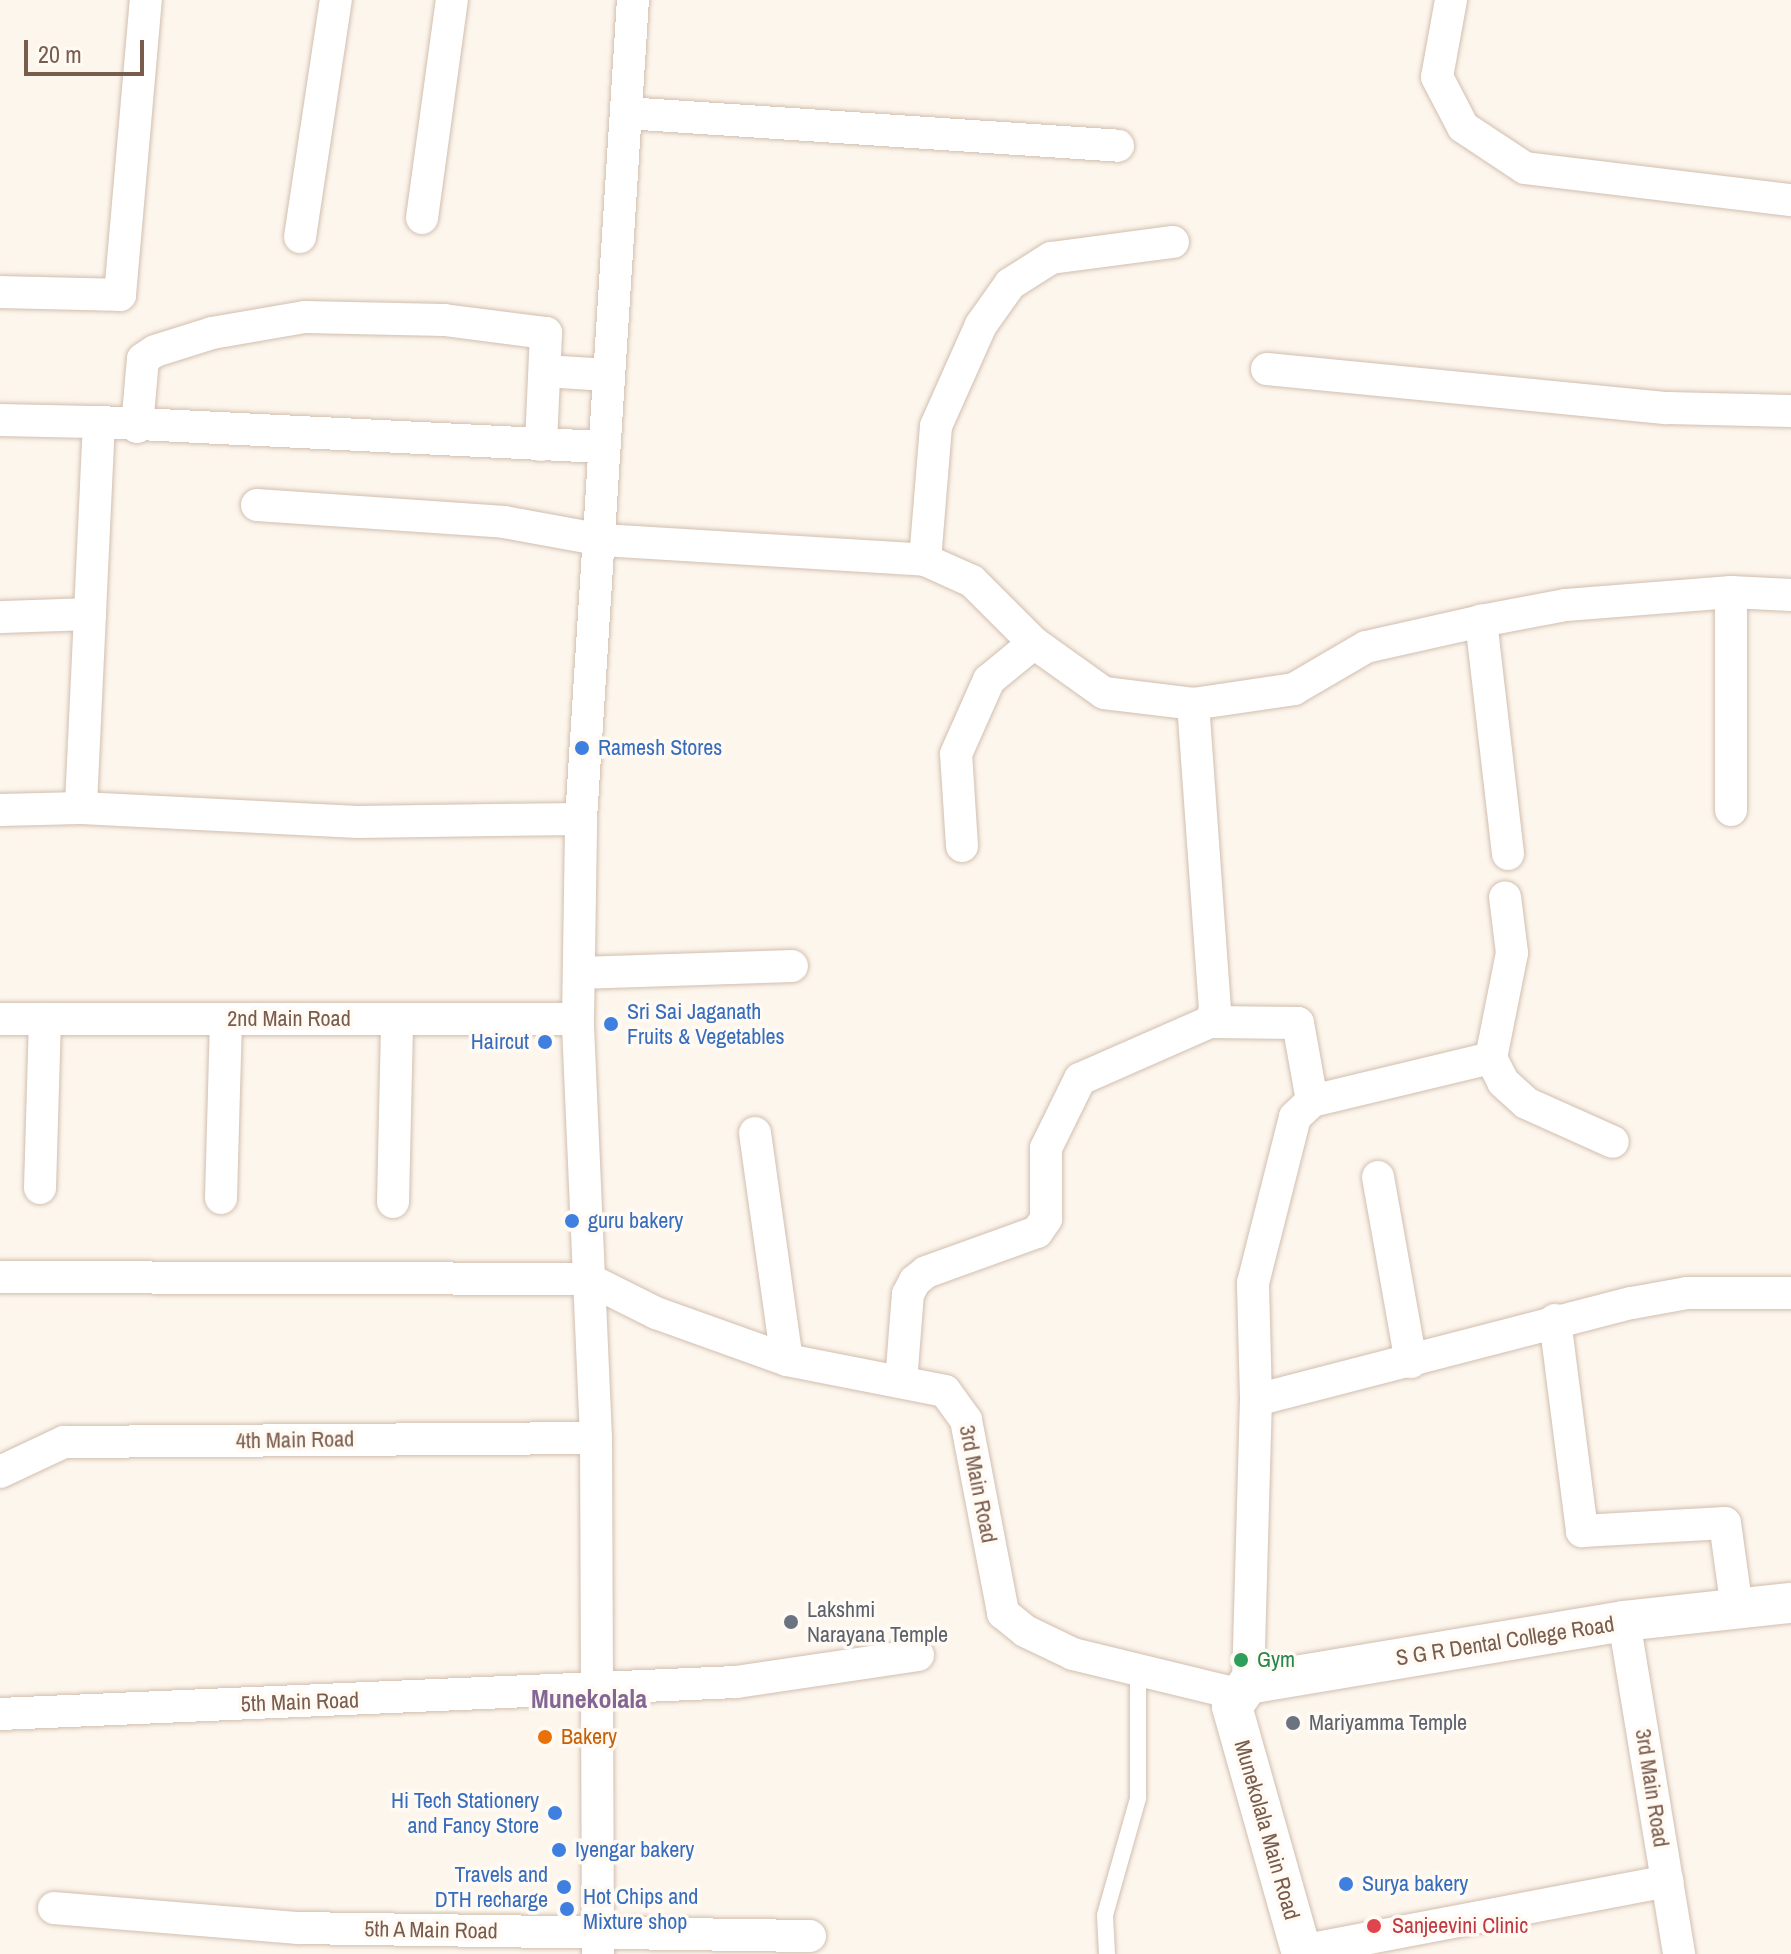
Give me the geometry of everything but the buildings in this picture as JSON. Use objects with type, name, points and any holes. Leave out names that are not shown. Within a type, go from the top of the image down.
[{"type":"street","points":[[0,292],[120,295],[146,0]]},
{"type":"street","points":[[300,237],[336,0]]},
{"type":"street","points":[[422,218],[452,0]]},
{"type":"street","points":[[598,1943],[600,1689],[596,1438],[578,1019],[581,819],[602,540],[601,447],[633,0]]},
{"type":"street","points":[[1451,0],[1437,77],[1463,127],[1525,168],[1791,200]]},
{"type":"street","points":[[626,113],[1118,146]]},
{"type":"street","points":[[925,560],[936,426],[981,325],[1010,284],[1051,258],[1173,242]]},
{"type":"street","points":[[137,427],[143,359],[212,333],[305,317],[444,320],[546,333],[541,445]]},
{"type":"street","points":[[1267,369],[1667,408],[1791,411]]},
{"type":"street","points":[[545,371],[607,375]]},
{"type":"street","points":[[0,420],[99,422],[137,427],[601,447]]},
{"type":"street","points":[[81,808],[99,422]]},
{"type":"street","points":[[257,505],[504,522],[602,540],[925,560],[972,581],[1034,643],[1104,693],[1193,704],[1294,689],[1366,647],[1566,605],[1731,592],[1791,595]]},
{"type":"street","points":[[1731,592],[1731,810]]},
{"type":"street","points":[[0,617],[90,614]]},
{"type":"street","points":[[1481,621],[1508,854]]},
{"type":"street","points":[[962,846],[956,754],[989,680],[1034,643]]},
{"type":"street","points":[[1193,704],[1215,1010],[1210,1022]]},
{"type":"street","points":[[0,810],[81,808],[358,822],[581,819]]},
{"type":"street","points":[[1505,897],[1512,953],[1491,1058],[1503,1082],[1526,1103],[1613,1142]]},
{"type":"street","points":[[580,973],[792,966]]},
{"type":"street","name":"2nd Main Road","points":[[0,1019],[578,1019]]},
{"type":"street","points":[[40,1188],[45,1019]]},
{"type":"street","points":[[221,1198],[226,1019]]},
{"type":"street","points":[[393,1202],[397,1019]]},
{"type":"street","points":[[901,1382],[908,1294],[915,1281],[926,1272],[1037,1232],[1046,1219],[1046,1148],[1080,1079],[1210,1022],[1298,1023],[1312,1101]]},
{"type":"street","points":[[1239,1695],[1256,1400],[1253,1283],[1295,1117],[1312,1101],[1491,1058]]},
{"type":"street","points":[[755,1133],[787,1360]]},
{"type":"street","points":[[1378,1177],[1411,1362]]},
{"type":"street","points":[[0,1277],[588,1279]]},
{"type":"street","name":"3rd Main Road","points":[[588,1279],[656,1313],[787,1360],[945,1391],[960,1405],[1003,1613],[1025,1631],[1073,1654],[1239,1695]]},
{"type":"street","points":[[1256,1400],[1411,1362],[1555,1320],[1687,1293],[1791,1293]]},
{"type":"street","points":[[1555,1320],[1582,1531],[1725,1523],[1737,1609]]},
{"type":"street","name":"4th Main Road","points":[[0,1472],[64,1442],[596,1438]]},
{"type":"street","name":"S G R Dental College Road","points":[[1239,1695],[1624,1621],[1791,1603]]},
{"type":"street","name":"3rd Main Road","points":[[1624,1621],[1679,1954]]},
{"type":"street","name":"5th Main Road","points":[[0,1714],[736,1682],[918,1655]]},
{"type":"street","name":"Munekolala Main Road","points":[[1239,1695],[1302,1953]]},
{"type":"street","points":[[1302,1953],[1667,1881]]},
{"type":"street","name":"5th A Main Road","points":[[54,1908],[298,1928],[598,1943],[810,1936]]},
{"type":"lane","points":[[1107,1954],[1105,1915],[1138,1798],[1138,1672]]},
{"type":"place","name":"Ramesh Stores","points":[[582,748]]},
{"type":"place","name":"Sri Sai Jaganath Fruits & Vegetables","points":[[611,1024]]},
{"type":"place","name":"Haircut","points":[[545,1042]]},
{"type":"place","name":"guru bakery","points":[[572,1221]]},
{"type":"place","name":"Lakshmi Narayana Temple","points":[[791,1622]]},
{"type":"place","name":"Gym","points":[[1241,1660]]},
{"type":"place","name":"Mariyamma Temple","points":[[1293,1723]]},
{"type":"place","name":"Bakery","points":[[545,1737]]},
{"type":"place","name":"Hi Tech Stationery and Fancy Store","points":[[555,1813]]},
{"type":"place","name":"Iyengar bakery","points":[[559,1850]]},
{"type":"place","name":"Surya bakery","points":[[1346,1884]]},
{"type":"place","name":"Travels and DTH recharge","points":[[564,1887]]},
{"type":"place","name":"Hot Chips and Mixture shop","points":[[567,1909]]},
{"type":"place","name":"Sanjeevini Clinic","points":[[1374,1926]]},
{"type":"district","name":"Munekolala","points":[[589,1699]]}]
